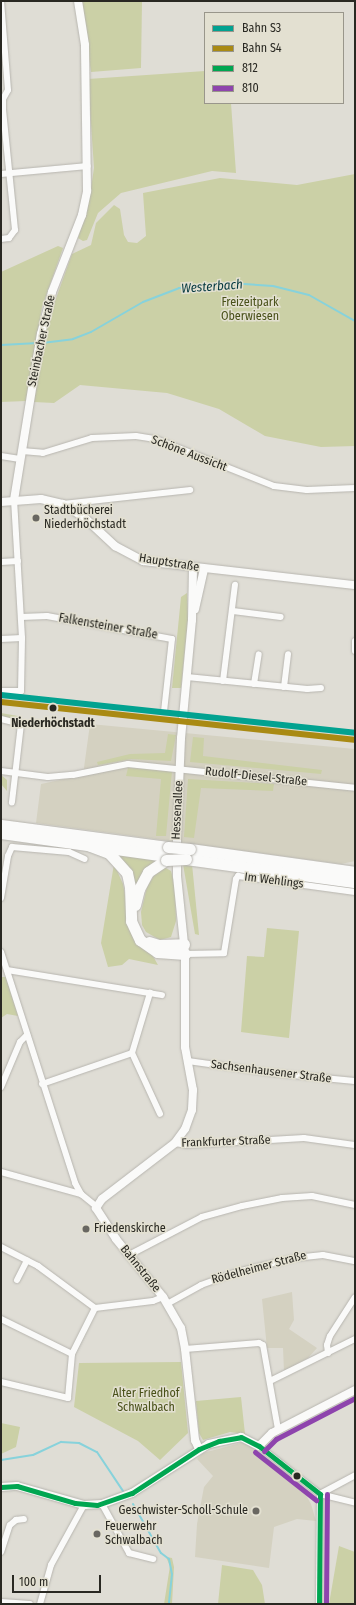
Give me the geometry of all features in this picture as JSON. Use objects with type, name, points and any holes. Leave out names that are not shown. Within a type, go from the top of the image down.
[{"type":"highway","points":[[1,824],[167,855]]},
{"type":"highway","points":[[1,833],[167,855],[355,872]]},
{"type":"highway","points":[[88,845],[109,853],[127,873],[130,887],[131,921],[140,940],[157,952],[184,949]]},
{"type":"highway","points":[[167,855],[152,868],[142,881],[136,905],[136,920],[140,932],[154,944],[184,949]]},
{"type":"highway","points":[[189,856],[355,882]]},
{"type":"highway","points":[[333,869],[355,866]]},
{"type":"main road","name":"Steinbacher Straße","points":[[14,500],[40,338],[52,292],[82,216],[87,191],[88,166],[85,45],[78,1]]},
{"type":"main road","name":"Hauptstraße","points":[[1,502],[42,499],[63,504],[131,557],[143,561],[193,568],[355,585]]},
{"type":"main road","name":"Hessenallee","points":[[175,1143],[185,1129],[192,1110],[193,1090],[185,1046],[184,949],[177,876],[180,768],[192,620],[193,568]]},
{"type":"main road","name":"Hessenallee","points":[[192,620],[204,569]]},
{"type":"main road","name":"Frankfurter Straße","points":[[96,1206],[175,1143]]},
{"type":"main road","name":"Bahnstraße","points":[[96,1206],[98,1214],[165,1301],[181,1328],[185,1349],[195,1440],[199,1449]]},
{"type":"main road","points":[[1,1487],[17,1486],[84,1505],[102,1504],[132,1493],[199,1449],[235,1437],[250,1440],[259,1446],[278,1429],[355,1390]]},
{"type":"street","points":[[1,1],[2,46],[8,90],[3,99],[2,110],[15,230],[9,238],[1,239]]},
{"type":"street","points":[[1,174],[88,166]]},
{"type":"street","name":"Schöne Aussicht","points":[[1,456],[43,453],[92,438],[136,436],[156,439],[274,486],[307,490],[355,488]]},
{"type":"street","points":[[63,504],[190,490]]},
{"type":"street","name":"Steinbacher Straße","points":[[1,692],[21,692],[22,638],[14,500]]},
{"type":"street","points":[[1,562],[18,561]]},
{"type":"street","points":[[223,681],[233,611],[235,585]]},
{"type":"street","points":[[233,611],[281,617]]},
{"type":"street","name":"Falkensteiner Straße","points":[[21,617],[47,616],[172,639],[164,711]]},
{"type":"street","points":[[1,639],[22,638]]},
{"type":"street","points":[[355,641],[355,651]]},
{"type":"street","points":[[254,684],[259,654]]},
{"type":"street","points":[[284,687],[288,654]]},
{"type":"street","points":[[187,677],[284,687],[321,688]]},
{"type":"street","points":[[1,719],[20,723],[12,802]]},
{"type":"street","name":"Rudolf-Diesel-Straße","points":[[1,771],[48,777],[73,775],[128,764],[180,768],[355,788]]},
{"type":"street","points":[[1,898],[3,866],[10,850],[16,847],[68,852],[85,859]]},
{"type":"street","name":"Im Wehlings","points":[[184,949],[224,952],[236,879],[238,876],[355,892]]},
{"type":"street","points":[[1,952],[42,1084],[81,1194]]},
{"type":"street","points":[[7,970],[162,995]]},
{"type":"street","points":[[150,993],[132,1053],[160,1114]]},
{"type":"street","points":[[2,1084],[20,1042],[27,1034]]},
{"type":"street","points":[[42,1084],[132,1053]]},
{"type":"street","name":"Sachsenhausener Straße","points":[[188,1061],[272,1074],[355,1081]]},
{"type":"street","name":"Frankfurter Straße","points":[[175,1143],[186,1145],[304,1138],[322,1139],[355,1145]]},
{"type":"street","points":[[1,1172],[81,1194]]},
{"type":"street","name":"Bahnstraße","points":[[81,1194],[96,1206]]},
{"type":"street","points":[[129,1254],[202,1217],[242,1206],[282,1198],[312,1196],[355,1205]]},
{"type":"street","points":[[1,1247],[27,1260],[95,1308],[72,1354],[68,1398],[1,1382]]},
{"type":"street","name":"Rödelheimer Straße","points":[[95,1308],[165,1301],[201,1285],[237,1272],[295,1258],[323,1254],[355,1261]]},
{"type":"street","points":[[17,1280],[27,1260]]},
{"type":"street","points":[[328,1353],[327,1345],[330,1336],[355,1297]]},
{"type":"street","points":[[1,1319],[72,1354]]},
{"type":"street","points":[[270,1381],[355,1339]]},
{"type":"street","points":[[185,1349],[259,1343],[265,1349],[278,1429]]},
{"type":"street","points":[[259,1446],[320,1494],[355,1503]]},
{"type":"street","points":[[320,1494],[355,1475]]},
{"type":"street","points":[[319,1604],[320,1494]]},
{"type":"street","points":[[102,1504],[129,1553],[153,1559]]},
{"type":"street","points":[[40,1604],[52,1566],[84,1505]]},
{"type":"street","points":[[1,1552],[10,1525],[16,1520],[24,1519]]},
{"type":"street","points":[[1,1602],[30,1604]]},
{"type":"shaded area","points":[[90,724],[355,749],[355,861],[341,864],[36,823],[41,784],[83,775]]},
{"type":"shaded area","points":[[292,1292],[294,1320],[289,1329],[317,1348],[308,1358],[284,1371],[283,1348],[267,1348],[262,1299]]},
{"type":"shaded area","name":"Geschwister-Scholl-Schule","points":[[244,1442],[298,1481],[311,1504],[316,1521],[297,1519],[274,1527],[269,1568],[195,1557],[197,1524],[204,1487],[213,1476],[197,1459],[203,1453]]},
{"type":"green space","points":[[81,1],[142,1],[141,68],[91,72]]},
{"type":"green space","points":[[204,71],[204,104],[231,104],[236,173],[212,171],[121,193],[98,213],[87,240],[83,241],[78,238],[90,195],[94,168],[88,79]]},
{"type":"green space","name":"Freizeitpark Oberwiesen","points":[[355,174],[355,446],[321,447],[265,436],[219,409],[167,393],[80,385],[54,403],[34,402],[45,329],[72,254],[91,245],[96,223],[114,205],[120,209],[124,235],[128,242],[137,243],[146,236],[143,193],[220,178],[297,185]]},
{"type":"green space","points":[[58,246],[63,248],[42,307],[26,401],[1,402],[1,272]]},
{"type":"green space","points":[[187,593],[188,620],[181,688],[172,688],[181,597]]},
{"type":"green space","points":[[1,713],[18,716],[17,720],[1,717]]},
{"type":"green space","points":[[168,734],[176,735],[171,761],[131,759],[98,765],[97,762],[130,754],[165,753]]},
{"type":"green space","points":[[193,737],[204,738],[203,756],[322,770],[321,774],[190,762]]},
{"type":"green space","points":[[128,768],[172,771],[166,836],[156,836],[161,779],[126,776]]},
{"type":"green space","points":[[1,775],[7,780],[7,791],[1,784]]},
{"type":"green space","points":[[188,779],[274,784],[273,791],[201,788],[194,838],[184,837]]},
{"type":"green space","points":[[118,854],[160,858],[146,868],[136,887],[127,865]]},
{"type":"green space","points":[[114,864],[123,884],[128,912],[158,965],[129,959],[122,965],[108,967],[101,943]]},
{"type":"green space","points":[[183,864],[192,864],[199,935],[195,934]]},
{"type":"green space","points":[[164,867],[171,871],[175,886],[176,921],[171,937],[160,940],[146,932],[142,925],[141,912],[147,887],[155,874]]},
{"type":"green space","points":[[267,928],[299,931],[289,1038],[241,1032],[247,956],[264,957]]},
{"type":"green space","points":[[1,977],[6,977],[18,1016],[7,1014],[1,1018]]},
{"type":"green space","name":"Alter Friedhof Schwalbach","points":[[181,1362],[188,1433],[160,1460],[138,1441],[74,1407],[79,1363]]},
{"type":"green space","points":[[241,1397],[245,1434],[230,1432],[203,1440],[199,1433],[196,1401]]},
{"type":"green space","points":[[1,1423],[20,1427],[16,1447],[1,1454]]},
{"type":"green space","points":[[339,1546],[355,1552],[355,1604],[329,1604]]},
{"type":"green space","points":[[166,1557],[172,1558],[174,1567],[172,1604],[164,1604],[170,1566]]},
{"type":"green space","points":[[222,1565],[253,1570],[262,1585],[265,1604],[218,1604]]},
{"type":"waterway","name":"Westerbach","points":[[42,343],[73,339],[91,332],[143,302],[179,288],[228,283],[273,286],[309,295],[355,321]]},
{"type":"waterway","name":"Westerbach","points":[[1,345],[38,343]]},
{"type":"waterway","points":[[1,1460],[33,1455],[61,1442],[79,1443],[97,1452],[123,1491]]},
{"type":"waterway","points":[[133,1504],[161,1553],[169,1559],[172,1574],[169,1604]]},
{"type":"rail line","name":"S3","points":[[1,695],[355,733]]},
{"type":"rail line","name":"S4","points":[[1,702],[354,740]]},
{"type":"transit line","name":"810","points":[[264,1451],[276,1439],[355,1398]]},
{"type":"transit line","name":"812","points":[[1,1487],[17,1486],[75,1503],[97,1505],[132,1493],[199,1449],[219,1441],[241,1437],[259,1446],[320,1494]]},
{"type":"transit line","name":"810","points":[[255,1452],[316,1500]]},
{"type":"transit line","name":"812","points":[[319,1604],[320,1494]]},
{"type":"transit line","name":"810","points":[[326,1604],[327,1494]]},
{"type":"place","name":"Stadtbücherei Niederhöchstadt","points":[[36,518]]},
{"type":"place","name":"Niederhöchstadt","points":[[53,708]]},
{"type":"place","name":"Friedenskirche","points":[[86,1229]]},
{"type":"place","name":"Geschwister-Scholl-Schule","points":[[256,1511]]},
{"type":"place","name":"Feuerwehr Schwalbach","points":[[97,1534]]}]
